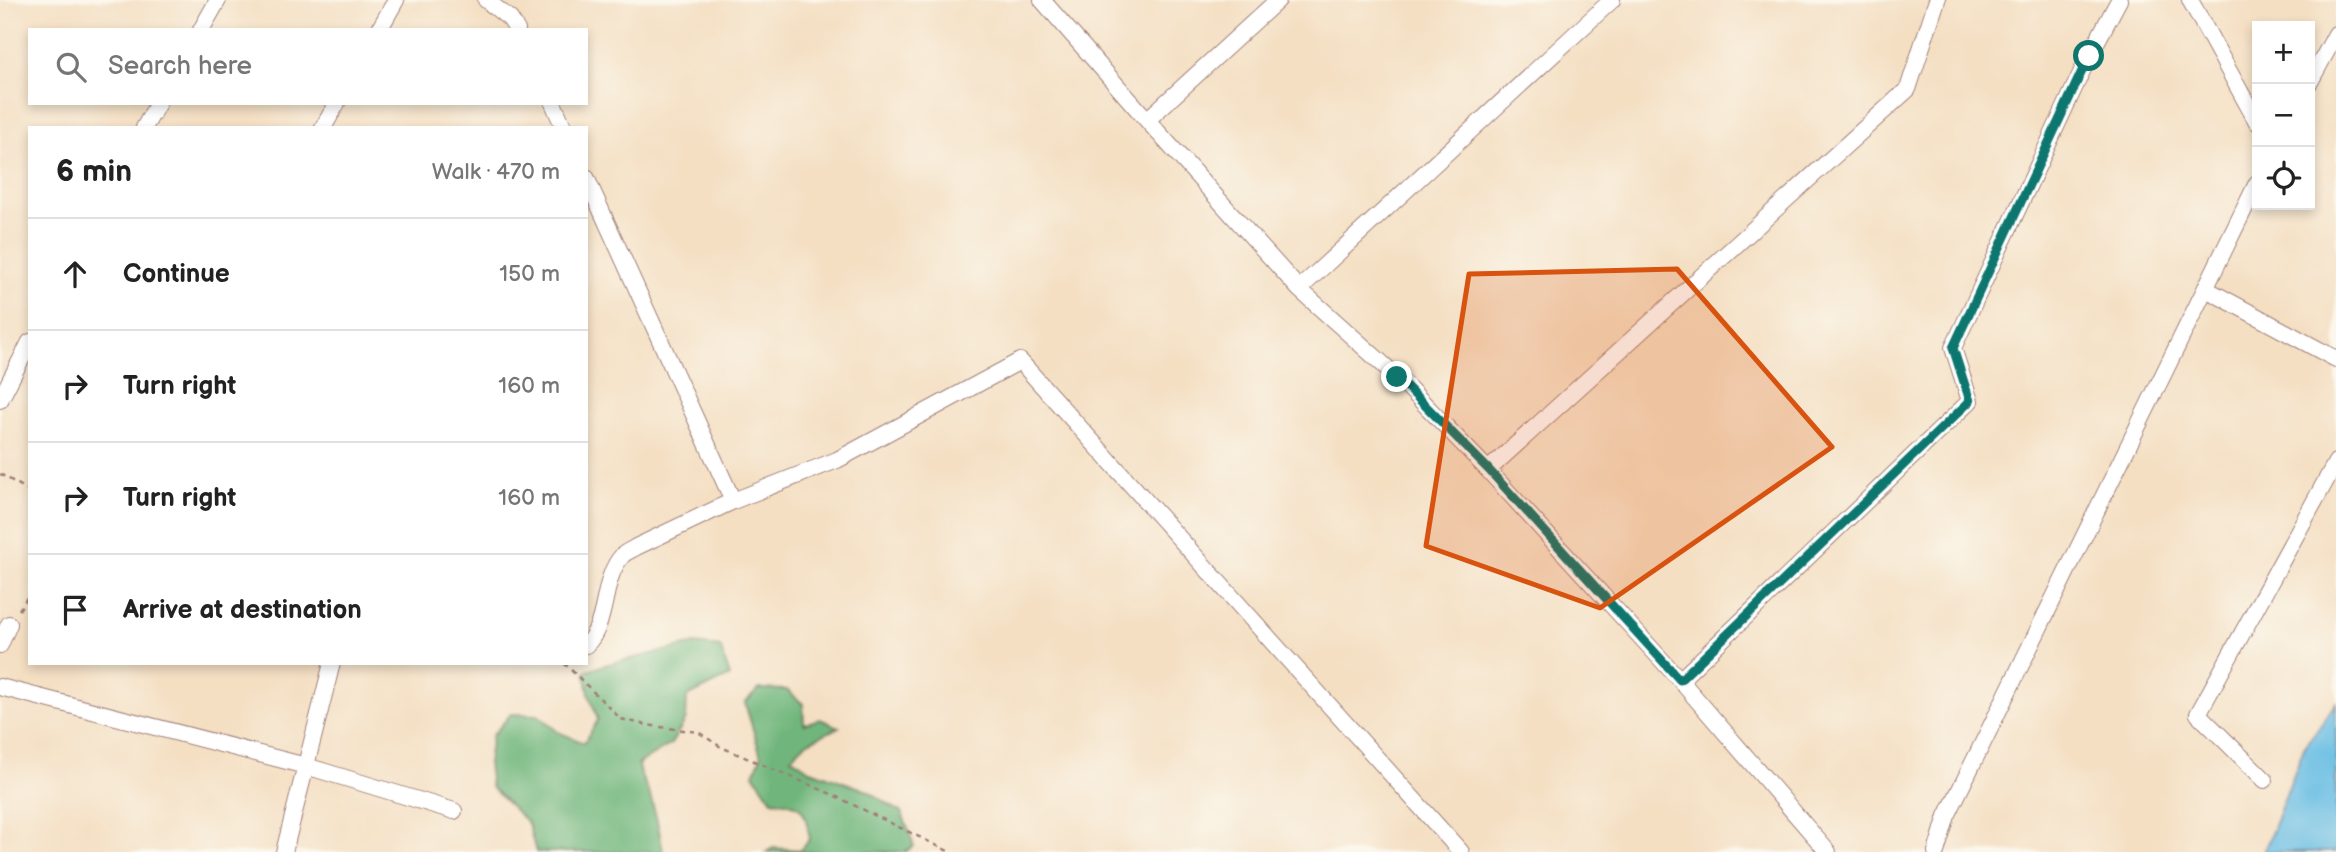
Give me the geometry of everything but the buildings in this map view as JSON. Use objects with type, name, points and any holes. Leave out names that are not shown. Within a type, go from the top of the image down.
[{"type":"street","points":[[202,28],[218,0]]},
{"type":"street","points":[[380,28],[396,0]]},
{"type":"street","points":[[485,0],[510,19],[516,28]]},
{"type":"street","points":[[1042,0],[1299,289],[1405,384],[1489,470],[1680,680],[1828,852]]},
{"type":"street","points":[[1147,120],[1278,0]]},
{"type":"street","points":[[1299,289],[1612,0]]},
{"type":"street","points":[[1489,470],[1908,89],[1937,0]]},
{"type":"street","points":[[1680,680],[1970,401],[1953,348],[2089,56],[2119,0]]},
{"type":"street","points":[[2190,0],[2252,113]]},
{"type":"street","points":[[2315,73],[2336,34]]},
{"type":"street","points":[[145,126],[157,105]]},
{"type":"street","points":[[324,126],[336,105]]},
{"type":"street","points":[[554,105],[563,126]]},
{"type":"street","points":[[588,186],[594,214],[733,502]]},
{"type":"street","points":[[1936,852],[1947,816],[2252,193]]},
{"type":"street","points":[[2206,289],[2336,359]]},
{"type":"street","points":[[0,400],[28,346]]},
{"type":"street","points":[[588,643],[596,635],[613,573],[622,556],[733,502],[837,460],[1020,361],[1461,852]]},
{"type":"street","points":[[2265,780],[2198,714],[2336,462]]},
{"type":"street","points":[[0,645],[9,624]]},
{"type":"street","points":[[284,852],[331,665]]},
{"type":"street","points":[[0,687],[306,766],[454,811]]},
{"type":"path","points":[[0,474],[28,490]]},
{"type":"path","points":[[9,624],[28,596]]},
{"type":"path","points":[[566,665],[621,719],[698,732],[721,747],[829,793],[950,852]]},
{"type":"highlighted area","points":[[1677,269],[1832,447],[1600,608],[1426,546],[1469,274]]},
{"type":"green space","points":[[695,644],[720,647],[730,676],[687,697],[686,719],[671,744],[638,764],[654,810],[663,852],[536,852],[528,823],[491,787],[488,763],[492,736],[511,714],[538,715],[558,732],[584,743],[598,720],[585,672]]},
{"type":"green space","points":[[759,689],[787,690],[803,704],[804,724],[820,719],[839,727],[806,743],[791,757],[808,769],[868,791],[902,813],[914,846],[905,852],[766,852],[773,848],[800,850],[810,839],[801,809],[791,803],[772,800],[754,774],[761,756],[745,703]]},
{"type":"water","points":[[2336,703],[2336,852],[2264,852],[2304,748]]},
{"type":"route","points":[[1397,377],[1489,470],[1680,680],[1970,401],[1953,348],[2089,56]]}]
